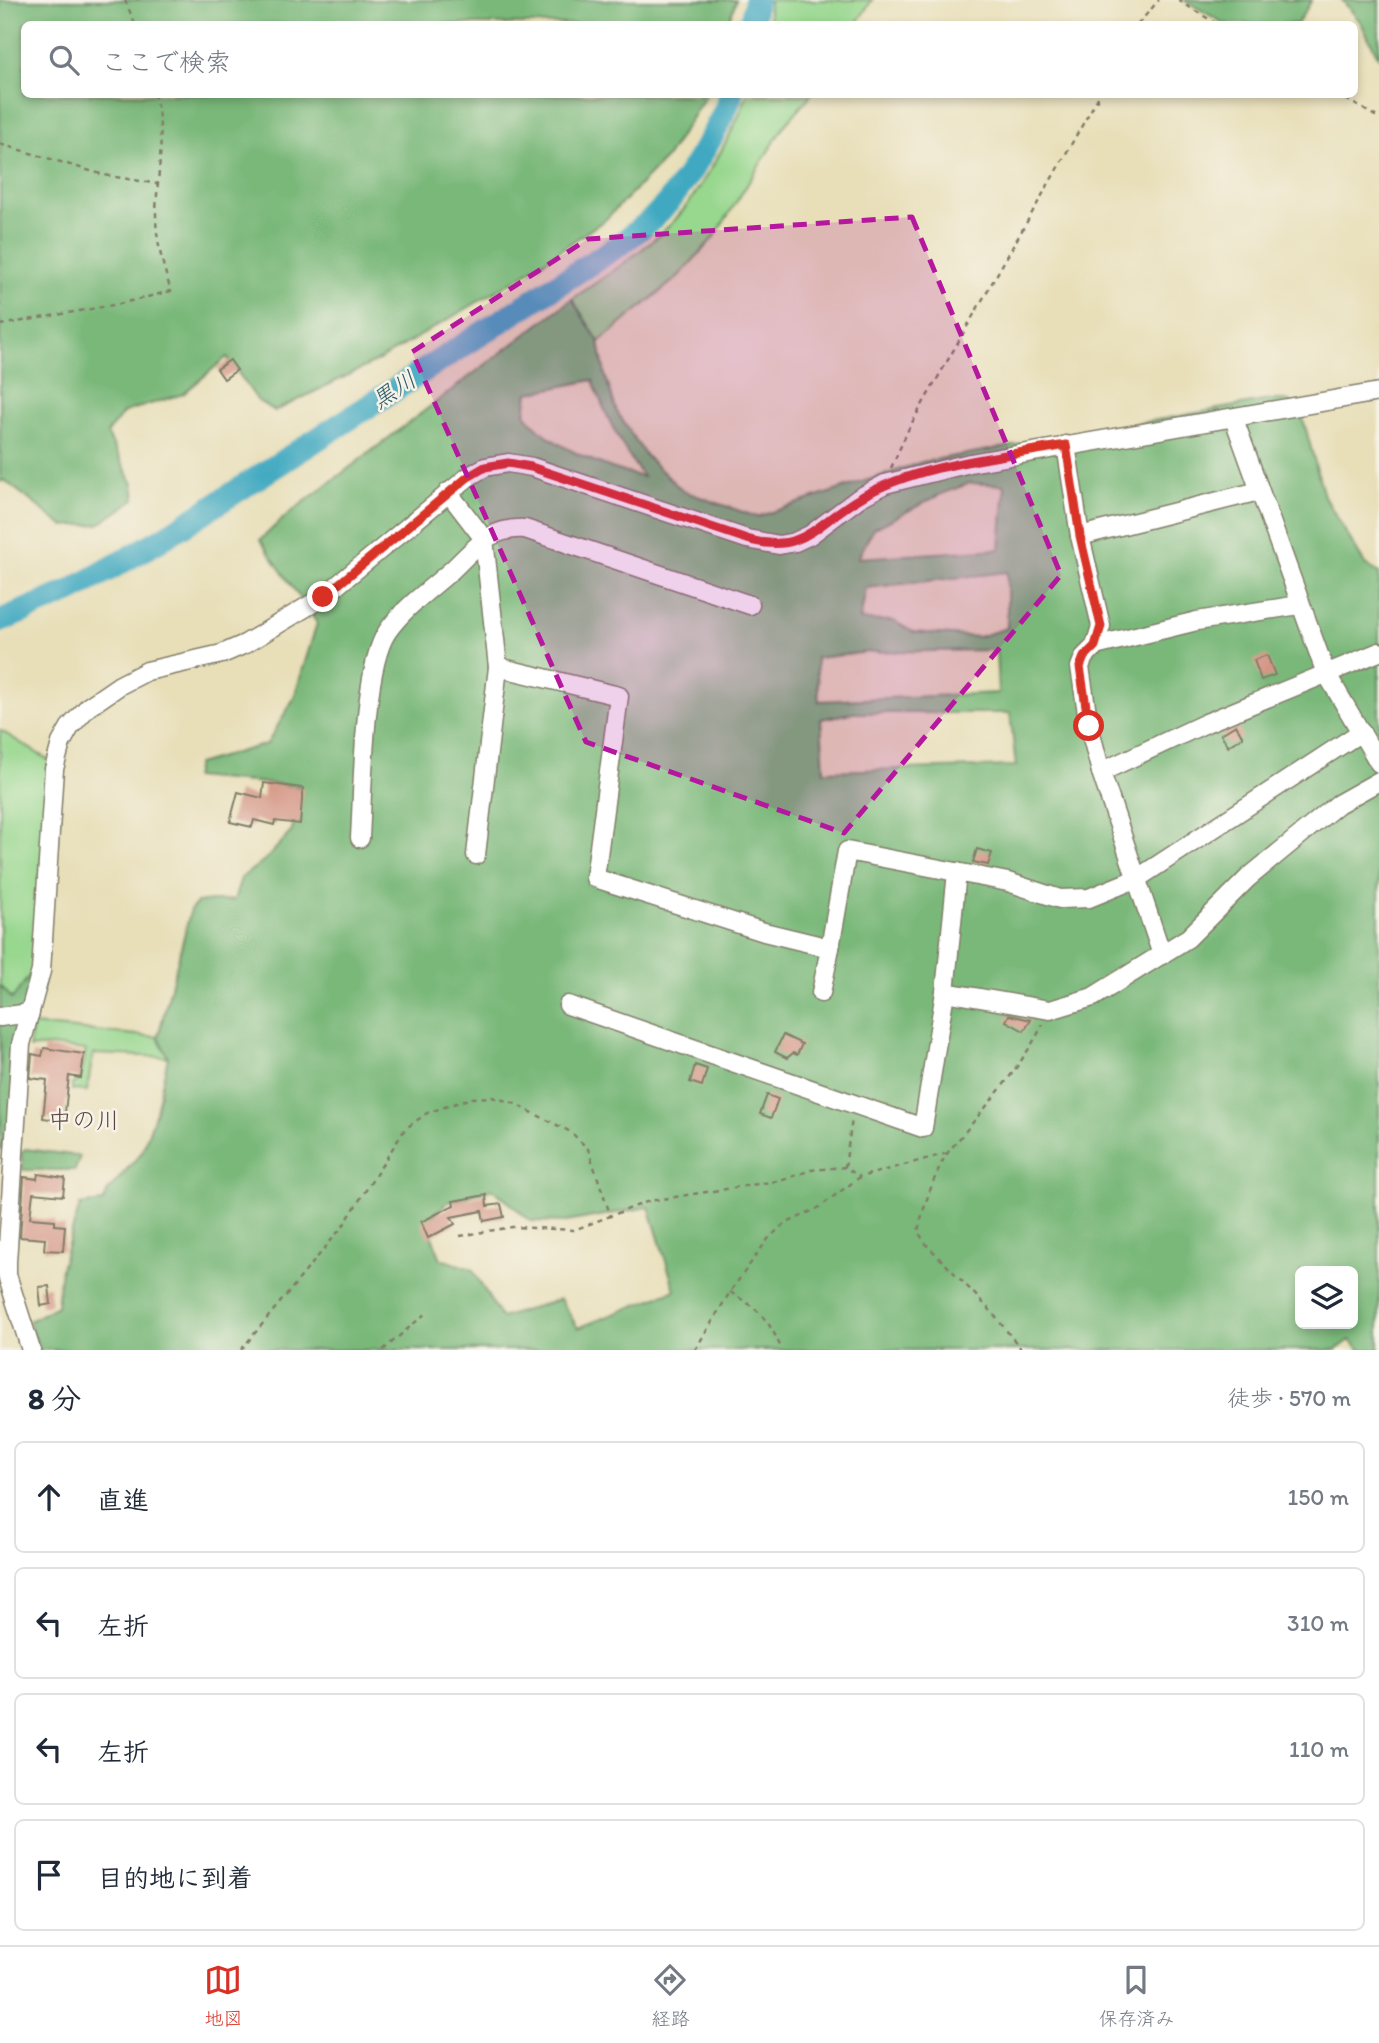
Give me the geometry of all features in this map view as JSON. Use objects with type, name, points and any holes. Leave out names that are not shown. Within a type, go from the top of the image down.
[{"type":"street","points":[[31,1350],[7,1275],[21,1044],[41,971],[54,769],[61,743],[70,727],[88,707],[147,671],[222,654],[300,613],[448,492],[485,467],[508,463],[593,486],[747,539],[779,545],[810,535],[832,516],[885,484],[970,463],[1066,445],[1234,419],[1379,392]]},
{"type":"street","points":[[1234,419],[1325,671],[1379,763]]},
{"type":"street","points":[[1066,445],[1080,536],[1101,626],[1095,646],[1084,657],[1080,667],[1101,772],[1162,955]]},
{"type":"street","points":[[1080,536],[1259,491]]},
{"type":"street","points":[[448,492],[484,539],[498,667],[476,855]]},
{"type":"street","points":[[360,838],[377,649],[389,628],[484,539],[504,528],[524,529],[750,605]]},
{"type":"street","points":[[1095,646],[1198,621],[1299,604]]},
{"type":"street","points":[[1101,772],[1325,671],[1379,652]]},
{"type":"street","points":[[498,667],[619,696],[595,878],[764,932],[830,948]]},
{"type":"street","points":[[821,992],[846,851],[1008,882],[1060,899],[1089,898],[1138,878],[1361,732]]},
{"type":"street","points":[[945,992],[1050,1010],[1093,997],[1188,938],[1248,878],[1338,804],[1379,781]]},
{"type":"street","points":[[568,1005],[923,1128],[945,992],[957,872]]},
{"type":"street","points":[[0,1017],[30,1013]]},
{"type":"path","points":[[125,0],[134,21]]},
{"type":"path","points":[[1141,21],[1159,0]]},
{"type":"path","points":[[1178,0],[1212,21]]},
{"type":"path","points":[[0,326],[119,304],[171,290],[161,258],[156,217],[163,137],[155,98]]},
{"type":"path","points":[[885,484],[909,428],[1098,98]]},
{"type":"path","points":[[1344,98],[1379,118]]},
{"type":"path","points":[[0,144],[104,175],[158,184]]},
{"type":"path","points":[[1022,1350],[990,1310],[927,1245],[918,1232],[948,1153],[972,1128],[1003,1086],[1050,1010]]},
{"type":"path","points":[[241,1350],[343,1226],[405,1129],[427,1113],[471,1098],[492,1097],[511,1102],[571,1132],[588,1149],[611,1217]]},
{"type":"path","points":[[845,1167],[854,1105]]},
{"type":"path","points":[[695,1350],[730,1292],[768,1239],[783,1226],[818,1208],[860,1177],[948,1153]]},
{"type":"path","points":[[460,1236],[512,1227],[574,1230],[669,1196],[783,1180],[811,1170],[845,1167],[860,1177]]},
{"type":"path","points":[[730,1292],[757,1308],[770,1323],[782,1350]]},
{"type":"path","points":[[383,1350],[426,1313]]},
{"type":"highlighted area","points":[[912,217],[1061,575],[844,833],[586,742],[412,352],[588,239]]},
{"type":"green space","points":[[0,0],[736,0],[729,21],[21,21],[21,98],[704,98],[666,158],[606,219],[522,276],[377,361],[275,411],[258,401],[227,357],[183,394],[124,412],[107,433],[133,484],[135,499],[99,524],[63,526],[4,480],[0,482]]},
{"type":"green space","points":[[769,0],[872,0],[858,21],[769,21]]},
{"type":"green space","points":[[1184,0],[1312,0],[1299,21],[1220,21]]},
{"type":"green space","points":[[1342,0],[1379,0],[1379,58],[1360,21]]},
{"type":"green space","points":[[746,98],[808,98],[784,126],[715,236],[679,276],[599,342],[572,299],[610,273],[671,224],[692,198],[734,126]]},
{"type":"green space","points":[[572,299],[599,342],[605,375],[617,412],[646,456],[683,491],[757,517],[922,462],[1269,400],[1286,400],[1301,411],[1324,496],[1365,564],[1379,573],[1379,1350],[1361,1350],[1350,1340],[1336,1350],[39,1350],[29,1321],[57,1306],[61,1268],[80,1205],[103,1202],[108,1191],[142,1152],[156,1111],[168,1057],[158,1037],[191,909],[198,902],[234,900],[241,878],[267,858],[292,831],[299,786],[194,777],[197,764],[267,744],[294,698],[317,623],[260,540],[287,515]],"holes":[[[593,380],[614,430],[643,477],[578,454],[534,425],[525,413],[528,393]],[[970,483],[1005,485],[1000,549],[858,558],[873,529],[939,495]],[[1007,572],[1007,628],[978,637],[913,632],[894,621],[860,620],[866,588]],[[996,650],[998,693],[819,701],[816,658],[869,652]],[[852,713],[1010,713],[1016,766],[824,771],[821,719]],[[493,1189],[531,1221],[566,1222],[649,1207],[675,1290],[578,1328],[560,1299],[501,1318],[472,1269],[441,1259],[426,1222],[448,1202]]]},
{"type":"green space","points":[[0,730],[50,761],[33,971],[12,999],[0,985]]},
{"type":"green space","points":[[33,971],[8,1150],[1,1149],[0,985],[12,999]]},
{"type":"green space","points":[[33,1025],[158,1037],[168,1057],[93,1054],[87,1091],[72,1090],[72,1084],[80,1080],[86,1050],[50,1046],[29,1048]]},
{"type":"green space","points":[[25,1149],[80,1156],[75,1170],[23,1170],[21,1153]]},
{"type":"building","points":[[230,360],[237,370],[224,379],[217,369]]},
{"type":"building","points":[[1267,655],[1275,675],[1261,680],[1254,660]]},
{"type":"building","points":[[1236,725],[1243,737],[1228,746],[1221,734]]},
{"type":"building","points":[[264,783],[303,788],[300,824],[275,821],[274,825],[254,820],[252,827],[230,822],[238,792],[262,798]]},
{"type":"building","points":[[977,849],[992,853],[988,865],[973,862]]},
{"type":"building","points":[[1009,1015],[1031,1020],[1024,1031],[1006,1021]]},
{"type":"building","points":[[783,1035],[802,1044],[797,1055],[793,1053],[787,1058],[775,1052]]},
{"type":"building","points":[[44,1048],[84,1054],[81,1078],[69,1076],[64,1121],[43,1118],[47,1080],[30,1078],[32,1054],[42,1056]]},
{"type":"building","points":[[695,1065],[707,1069],[702,1086],[690,1082]]},
{"type":"building","points":[[767,1095],[778,1099],[771,1118],[760,1114]]},
{"type":"building","points":[[38,1174],[65,1178],[63,1196],[33,1193],[30,1218],[55,1220],[55,1225],[65,1226],[63,1251],[44,1250],[45,1239],[20,1237],[24,1177],[37,1179]]},
{"type":"building","points":[[486,1195],[487,1206],[501,1204],[504,1217],[484,1221],[482,1211],[451,1217],[455,1224],[428,1238],[421,1222],[454,1205],[453,1201]]},
{"type":"building","points":[[49,1286],[51,1304],[41,1306],[39,1287]]},
{"type":"waterway","name":"黒川","points":[[752,21],[756,0]]},
{"type":"waterway","name":"黒川","points":[[0,621],[71,591],[162,539],[621,244],[655,216],[678,189],[711,139],[730,98]]},
{"type":"district","name":"中の川","points":[[84,1120]]},
{"type":"route","points":[[323,597],[448,492],[485,467],[508,463],[531,467],[747,539],[779,545],[810,535],[832,516],[885,484],[970,463],[1066,445],[1080,536],[1101,626],[1095,646],[1084,657],[1080,667],[1089,726]]}]
